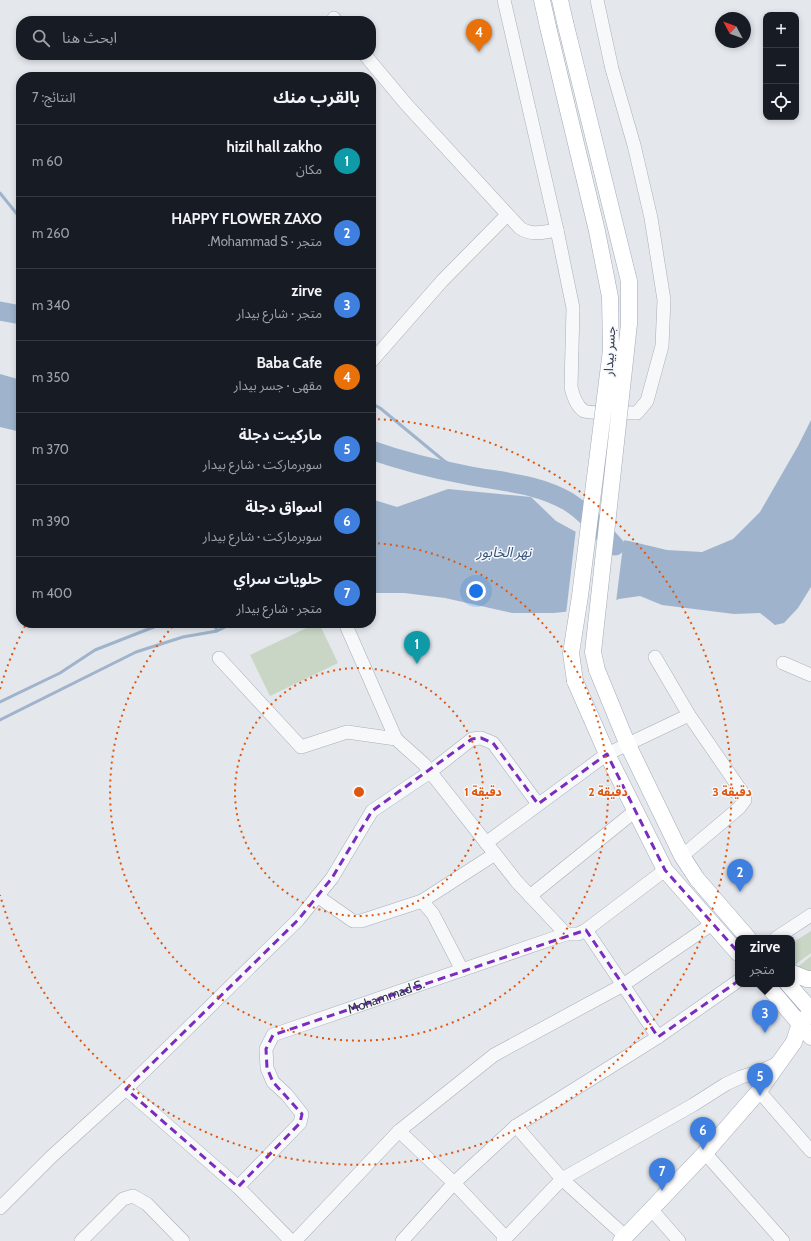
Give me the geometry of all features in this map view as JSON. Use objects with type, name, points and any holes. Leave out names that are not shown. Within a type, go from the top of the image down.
[{"type":"main road","name":"جسر بيدار","points":[[542,0],[598,231],[610,297],[611,350],[580,596],[571,653],[575,681],[607,754],[665,870],[735,950]]},
{"type":"main road","name":"جسر بيدار","points":[[560,0],[630,281],[630,324],[593,652],[597,670],[627,743],[682,856],[697,879],[745,935]]},
{"type":"main road","points":[[795,974],[811,979]]},
{"type":"main road","points":[[770,987],[806,1018],[811,1038],[794,1042]]},
{"type":"main road","points":[[791,987],[811,1010]]},
{"type":"main road","points":[[623,1239],[705,1153],[759,1090],[781,1062],[794,1042],[806,1018]]},
{"type":"street","points":[[504,0],[525,98],[557,230],[573,308],[572,395],[578,405],[585,412],[637,413],[647,401],[662,346],[664,300],[651,218],[634,145],[612,69],[597,0]]},
{"type":"street","points":[[369,60],[406,104],[520,228],[529,233],[557,230]]},
{"type":"street","points":[[376,356],[442,281],[507,215]]},
{"type":"street","points":[[347,628],[396,739],[424,764],[517,882],[566,934]]},
{"type":"street","points":[[654,657],[689,714],[744,795],[745,800],[739,808],[682,856]]},
{"type":"street","points":[[219,658],[302,747],[347,732],[396,739]]},
{"type":"street","points":[[783,663],[811,675]]},
{"type":"street","points":[[486,844],[607,754],[689,714]]},
{"type":"street","points":[[0,1208],[51,1157],[126,1089],[298,920],[332,878],[372,811],[430,772],[472,739],[481,738],[493,743],[538,804]]},
{"type":"street","points":[[530,896],[635,811]]},
{"type":"street","points":[[317,896],[354,921],[361,921],[422,902],[495,854]]},
{"type":"street","name":"Mohammad S.","points":[[238,1187],[300,1123],[302,1114],[287,1095],[273,1082],[267,1068],[266,1049],[273,1035],[566,934],[578,934],[586,930],[665,870]]},
{"type":"street","points":[[422,902],[432,914],[462,970]]},
{"type":"street","points":[[781,935],[811,915]]},
{"type":"street","points":[[295,1241],[399,1131],[494,1056],[623,985],[712,924]]},
{"type":"street","points":[[586,930],[658,1037]]},
{"type":"street","points":[[402,1241],[454,1183],[516,1126],[658,1037],[735,983]]},
{"type":"street","points":[[399,1131],[454,1183],[505,1239],[562,1179],[693,1105],[726,1084],[781,1062]]},
{"type":"street","points":[[126,1089],[238,1187],[291,1241]]},
{"type":"street","points":[[759,1090],[811,1151]]},
{"type":"street","points":[[516,1126],[562,1179],[623,1239]]},
{"type":"street","points":[[705,1153],[783,1241]]},
{"type":"street","points":[[81,1241],[123,1199],[133,1196],[147,1204],[183,1241]]},
{"type":"street","points":[[651,1210],[680,1241]]},
{"type":"highlighted area","points":[[481,738],[493,743],[538,804],[607,754],[665,870],[754,970],[658,1037],[586,930],[273,1035],[266,1049],[267,1068],[273,1082],[302,1114],[300,1123],[238,1187],[126,1089],[298,920],[332,878],[372,811],[472,739]]},
{"type":"green space","points":[[307,628],[321,628],[338,663],[270,696],[250,655]]},
{"type":"green space","points":[[811,931],[811,953],[795,965],[795,941]]},
{"type":"green space","points":[[811,956],[811,975],[795,969]]},
{"type":"water","points":[[0,374],[16,379],[16,431],[0,427]]},
{"type":"water","name":"نهر الخابور","points":[[811,420],[811,587],[798,608],[784,623],[775,625],[760,613],[734,614],[662,605],[640,596],[619,599],[590,609],[554,613],[512,613],[445,598],[404,593],[376,593],[376,501],[397,507],[448,489],[531,497],[556,521],[578,533],[629,541],[667,550],[702,552],[733,539],[760,512],[798,446]]},
{"type":"pier","points":[[576,529],[579,531],[624,538],[616,602],[590,611],[566,614]]},
{"type":"waterway","points":[[0,193],[16,213]]},
{"type":"waterway","name":"نهر الخابور","points":[[0,311],[16,314]]},
{"type":"waterway","points":[[376,406],[464,475]]},
{"type":"waterway","name":"نهر الخابور","points":[[376,452],[430,467],[532,487],[557,496],[569,502],[594,522],[615,546]]},
{"type":"waterway","points":[[0,702],[60,673],[95,650],[151,628]]},
{"type":"waterway","points":[[0,720],[136,652],[183,637],[217,631],[223,628]]},
{"type":"place","name":"Baba Cafe","points":[[479,52]]},
{"type":"place","name":"hizil hall zakho","points":[[417,664]]},
{"type":"place","name":"HAPPY FLOWER ZAXO","points":[[740,892]]},
{"type":"place","name":"zirve","points":[[765,1033]]},
{"type":"place","name":"ماركيت دجلة","points":[[760,1096]]},
{"type":"place","name":"اسواق دجلة","points":[[703,1150]]},
{"type":"place","name":"حلويات سراي","points":[[662,1191]]}]
